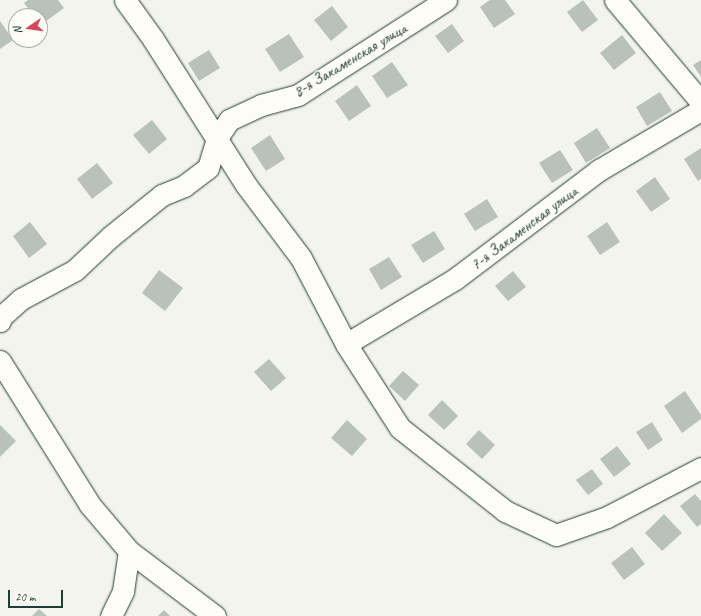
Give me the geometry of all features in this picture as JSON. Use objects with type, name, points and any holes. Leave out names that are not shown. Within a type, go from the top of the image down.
[{"type":"street","points":[[125,0],[153,39],[246,185],[301,258],[346,344],[400,428],[505,511],[556,535],[608,517],[701,468]]},
{"type":"street","name":"8-я Закаменская улица","points":[[0,321],[2,317],[21,298],[75,270],[110,237],[162,195],[184,186],[208,168],[217,138],[229,120],[261,105],[298,95],[446,0]]},
{"type":"street","points":[[615,0],[701,102]]},
{"type":"street","name":"7-я Закаменская улица","points":[[346,344],[455,279],[599,170],[701,110]]},
{"type":"street","points":[[0,361],[90,505],[129,551],[215,616]]},
{"type":"street","points":[[111,616],[123,591],[129,551]]},
{"type":"building","points":[[28,0],[58,0],[64,8],[48,20],[48,8],[28,8],[24,3]]},
{"type":"building","points":[[490,0],[505,0],[515,14],[494,28],[480,7]]},
{"type":"building","points":[[583,0],[598,20],[582,32],[567,12]]},
{"type":"building","points":[[332,6],[348,27],[331,41],[314,20]]},
{"type":"building","points":[[0,21],[8,33],[8,43],[0,49]]},
{"type":"building","points":[[452,24],[464,41],[448,53],[435,36]]},
{"type":"building","points":[[289,34],[304,57],[280,72],[265,49]]},
{"type":"building","points":[[622,35],[636,53],[614,70],[600,53]]},
{"type":"building","points":[[209,50],[220,68],[199,81],[188,63]]},
{"type":"building","points":[[701,60],[701,77],[693,65]]},
{"type":"building","points":[[392,62],[408,85],[387,98],[372,76]]},
{"type":"building","points":[[357,85],[371,106],[349,121],[335,101]]},
{"type":"building","points":[[660,92],[672,111],[647,126],[636,107]]},
{"type":"building","points":[[152,120],[167,139],[149,154],[133,135]]},
{"type":"building","points":[[597,128],[610,148],[586,163],[574,143]]},
{"type":"building","points":[[270,135],[285,159],[266,171],[251,148]]},
{"type":"building","points":[[701,148],[701,179],[698,181],[684,159]]},
{"type":"building","points":[[560,150],[573,170],[552,183],[539,163]]},
{"type":"building","points":[[97,163],[113,183],[92,199],[77,179]]},
{"type":"building","points":[[655,177],[670,199],[651,212],[636,191]]},
{"type":"building","points":[[487,199],[498,217],[475,231],[464,214]]},
{"type":"building","points":[[30,222],[47,244],[29,258],[13,236]]},
{"type":"building","points":[[607,222],[620,242],[600,255],[587,236]]},
{"type":"building","points":[[434,231],[445,249],[423,263],[411,245]]},
{"type":"building","points":[[389,257],[402,277],[381,290],[369,269]]},
{"type":"building","points":[[159,270],[183,288],[165,311],[142,293]]},
{"type":"building","points":[[513,271],[526,287],[508,301],[495,286]]},
{"type":"building","points":[[269,359],[286,378],[271,391],[254,372]]},
{"type":"building","points":[[403,371],[419,385],[405,401],[389,386]]},
{"type":"building","points":[[685,391],[701,415],[701,419],[682,433],[664,406]]},
{"type":"building","points":[[442,400],[458,416],[444,430],[428,415]]},
{"type":"building","points":[[347,420],[367,439],[352,456],[331,438]]},
{"type":"building","points":[[652,422],[663,440],[648,450],[636,432]]},
{"type":"building","points":[[0,425],[16,441],[0,457]]},
{"type":"building","points":[[479,430],[495,445],[482,459],[466,444]]},
{"type":"building","points":[[617,446],[631,464],[614,477],[600,459]]},
{"type":"building","points":[[592,469],[603,484],[588,495],[576,480]]},
{"type":"building","points":[[695,494],[701,501],[701,524],[697,527],[680,506]]},
{"type":"building","points":[[664,514],[682,533],[662,551],[645,533]]},
{"type":"building","points":[[632,547],[645,564],[624,580],[611,563]]},
{"type":"building","points":[[39,609],[47,616],[32,616]]},
{"type":"building","points":[[164,610],[170,616],[158,616]]}]
